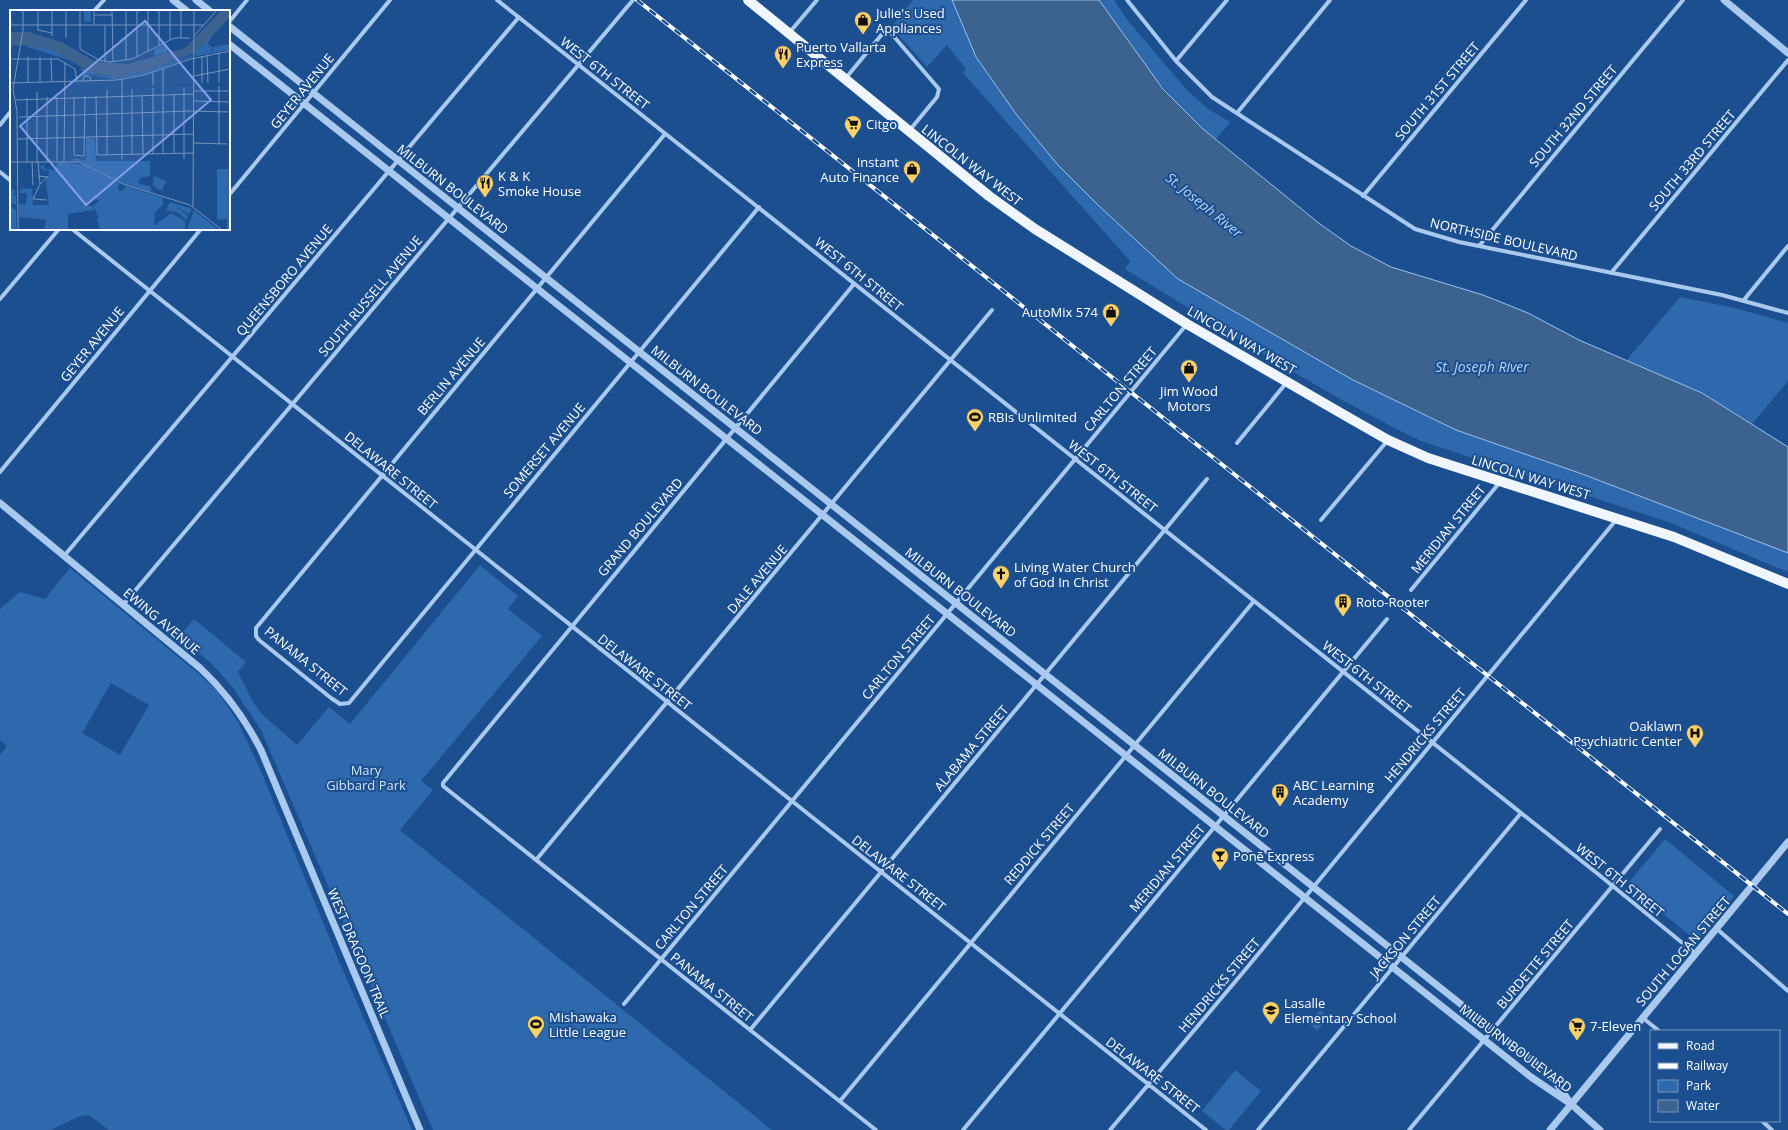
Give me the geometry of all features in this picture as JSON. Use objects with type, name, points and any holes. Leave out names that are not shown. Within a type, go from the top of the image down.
[{"type":"main road","name":"LINCOLN WAY WEST","points":[[748,0],[989,196],[1035,229],[1187,324],[1388,440],[1428,458],[1501,480],[1697,546],[1788,584]]},
{"type":"street","points":[[95,10],[104,0]]},
{"type":"street","points":[[173,0],[186,10]]},
{"type":"street","points":[[196,0],[209,10]]},
{"type":"street","points":[[230,21],[247,0]]},
{"type":"street","name":"GEYER AVENUE","points":[[230,194],[390,0]]},
{"type":"street","name":"WEST 6TH STREET","points":[[497,0],[1432,742],[1696,954]]},
{"type":"street","name":"SOUTH RUSSELL AVENUE","points":[[123,605],[633,0]]},
{"type":"street","points":[[789,34],[817,0]]},
{"type":"street","name":"NORTHSIDE BOULEVARD","points":[[1127,0],[1176,61],[1212,97],[1416,229],[1447,239],[1743,301],[1788,313]]},
{"type":"street","points":[[1176,61],[1227,0]]},
{"type":"street","points":[[1237,113],[1330,0]]},
{"type":"street","name":"SOUTH 31ST STREET","points":[[1363,196],[1526,0]]},
{"type":"street","name":"SOUTH 32ND STREET","points":[[1479,246],[1683,0]]},
{"type":"street","points":[[1724,0],[1788,53]]},
{"type":"street","name":"QUEENSBORO AVENUE","points":[[64,556],[519,17]]},
{"type":"street","name":"MILBURN BOULEVARD","points":[[230,27],[1493,1029],[1552,1077],[1571,1104]]},
{"type":"street","points":[[844,79],[883,33],[890,32],[939,88],[937,97],[908,131]]},
{"type":"street","name":"MILBURN BOULEVARD","points":[[230,45],[1304,898],[1531,1077],[1571,1104]]},
{"type":"street","name":"SOUTH 33RD STREET","points":[[1611,273],[1788,60]]},
{"type":"street","points":[[0,125],[10,112]]},
{"type":"street","name":"BERLIN AVENUE","points":[[255,632],[258,624],[665,134]]},
{"type":"street","points":[[0,172],[10,180]]},
{"type":"street","name":"SOMERSET AVENUE","points":[[344,704],[349,703],[630,363],[638,351],[759,207]]},
{"type":"street","points":[[0,299],[58,230]]},
{"type":"street","name":"DELAWARE STREET","points":[[73,230],[1206,1130]]},
{"type":"street","name":"GEYER AVENUE","points":[[0,472],[199,230]]},
{"type":"street","points":[[1743,301],[1788,246]]},
{"type":"street","name":"GRAND BOULEVARD","points":[[443,783],[854,284]]},
{"type":"street","name":"DALE AVENUE","points":[[536,860],[992,310]]},
{"type":"street","name":"CARLTON STREET","points":[[624,1004],[1187,324]]},
{"type":"street","points":[[1237,443],[1288,382]]},
{"type":"street","points":[[1321,520],[1388,440]]},
{"type":"street","name":"ALABAMA STREET","points":[[750,1030],[1207,479]]},
{"type":"street","name":"MERIDIAN STREET","points":[[1411,590],[1501,480]]},
{"type":"street","name":"EWING AVENUE","points":[[0,503],[200,668],[224,692],[252,732],[276,785]]},
{"type":"street","name":"HENDRICKS STREET","points":[[1110,1130],[1304,898],[1617,518]]},
{"type":"street","name":"REDDICK STREET","points":[[840,1101],[1254,601]]},
{"type":"street","name":"MERIDIAN STREET","points":[[963,1130],[1387,619]]},
{"type":"street","name":"PANAMA STREET","points":[[255,632],[259,640],[331,698],[340,704],[344,704]]},
{"type":"street","name":"PANAMA STREET","points":[[443,783],[443,786],[876,1130]]},
{"type":"street","name":"WEST DRAGOON TRAIL","points":[[276,785],[420,1130]]},
{"type":"street","name":"JACKSON STREET","points":[[1258,1130],[1521,813]]},
{"type":"street","name":"BURDETTE STREET","points":[[1409,1130],[1660,829]]},
{"type":"street","name":"SOUTH LOGAN STREET","points":[[1550,1130],[1788,842]]},
{"type":"street","points":[[1717,929],[1788,991]]},
{"type":"street","points":[[1643,1018],[1657,1030]]},
{"type":"street","points":[[1571,1104],[1600,1130]]},
{"type":"street","points":[[1763,1122],[1772,1130]]},
{"type":"green space","points":[[913,0],[952,0],[976,57],[1016,114],[1057,164],[1098,205],[1178,279],[1353,380],[1456,430],[1585,475],[1788,553],[1788,572],[1671,523],[1421,441],[1383,422],[1308,380],[1125,269],[1130,261],[963,73],[966,69],[947,45],[927,67],[896,32],[890,29]]},
{"type":"green space","points":[[1099,0],[1114,0],[1129,22],[1187,90],[1207,108],[1230,122],[1216,139],[1198,124],[1167,92],[1138,56]]},
{"type":"green space","points":[[1680,297],[1735,308],[1788,323],[1788,381],[1752,424],[1702,393],[1626,361]]},
{"type":"green space","name":"Mary Gibbard Park","points":[[480,565],[518,596],[508,609],[542,636],[421,781],[433,790],[400,830],[772,1130],[433,1130],[261,730],[233,688],[213,665],[179,637],[194,619],[246,662],[238,672],[253,702],[262,714],[297,745],[329,707],[350,724]]},
{"type":"green space","points":[[70,568],[199,674],[218,692],[238,722],[260,769],[336,954],[412,1130],[109,1130],[89,1115],[80,1116],[51,1130],[0,1130],[0,755],[7,746],[0,740],[0,609],[20,592],[45,599]],"holes":[[[111,683],[149,705],[120,755],[82,733]]]},
{"type":"green space","points":[[1665,839],[1734,896],[1697,941],[1628,886],[1630,881]]},
{"type":"green space","points":[[1320,1010],[1329,1017],[1317,1031],[1309,1024]]},
{"type":"green space","points":[[1235,1070],[1261,1091],[1229,1130],[1226,1130],[1202,1111]]},
{"type":"water","name":"St. Joseph River","points":[[952,0],[1099,0],[1163,89],[1203,129],[1320,224],[1351,246],[1391,267],[1483,295],[1528,313],[1579,340],[1702,393],[1788,447],[1788,553],[1585,475],[1456,430],[1353,380],[1178,279],[1098,205],[1057,164],[1016,114],[976,57]]},
{"type":"railway","points":[[637,0],[1788,914]]},
{"type":"place","name":"Julie's Used Appliances","points":[[863,35]]},
{"type":"place","name":"Puerto Vallarta Express","points":[[783,69]]},
{"type":"place","name":"Citgo","points":[[853,139]]},
{"type":"place","name":"Instant Auto Finance","points":[[912,184]]},
{"type":"place","name":"K & K Smoke House","points":[[485,198]]},
{"type":"place","name":"AutoMix 574","points":[[1111,327]]},
{"type":"place","name":"Jim Wood Motors","points":[[1189,383]]},
{"type":"place","name":"RBIs Unlimited","points":[[975,432]]},
{"type":"place","name":"Living Water Church of God In Christ","points":[[1001,589]]},
{"type":"place","name":"Roto-Rooter","points":[[1343,617]]},
{"type":"place","name":"Oaklawn Psychiatric Center","points":[[1695,748]]},
{"type":"place","name":"ABC Learning Academy","points":[[1280,807]]},
{"type":"place","name":"Ponē Express","points":[[1220,871]]},
{"type":"place","name":"Lasalle Elementary School","points":[[1271,1025]]},
{"type":"place","name":"Mishawaka Little League","points":[[536,1039]]},
{"type":"place","name":"7-Eleven","points":[[1577,1041]]}]
